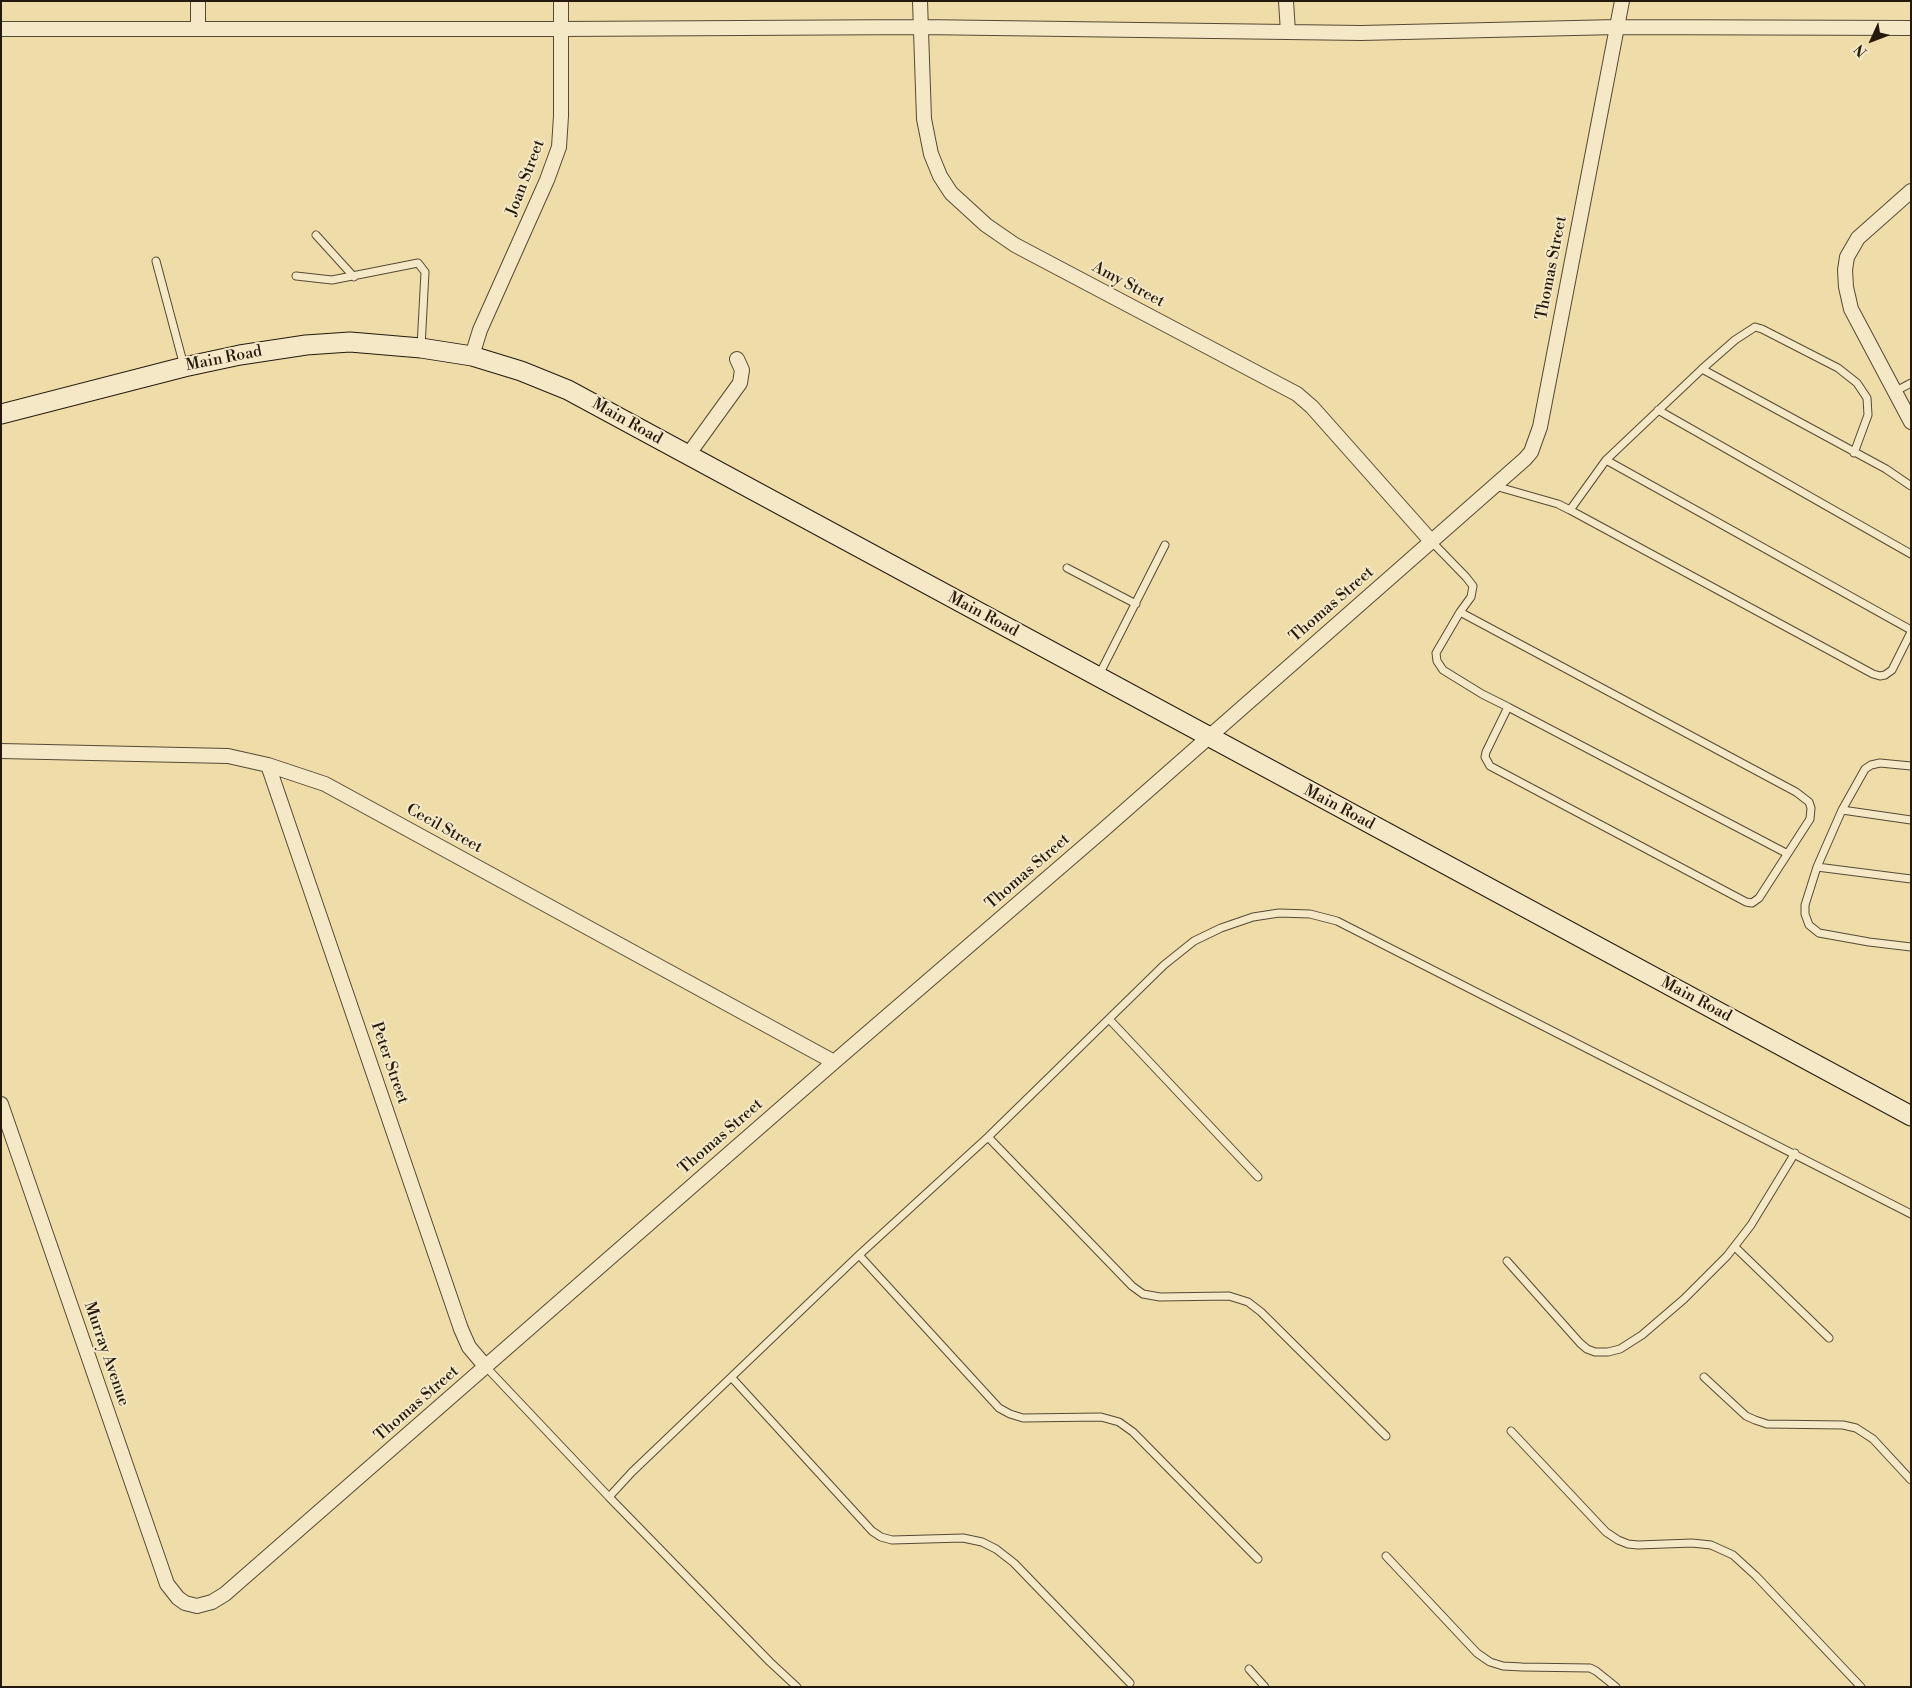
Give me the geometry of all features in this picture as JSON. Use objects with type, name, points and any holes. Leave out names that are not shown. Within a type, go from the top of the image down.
[{"type":"main road","name":"Main Road","points":[[1,414],[184,367],[240,355],[306,345],[350,342],[421,348],[472,356],[521,371],[568,390],[1911,1116]]},
{"type":"street","points":[[198,1],[198,28]]},
{"type":"street","name":"Joan Street","points":[[472,356],[480,330],[547,180],[559,147],[561,116],[561,1]]},
{"type":"street","name":"Amy Street","points":[[920,1],[926,128],[931,154],[940,176],[951,194],[969,211],[1015,245],[1297,394],[1312,407],[1431,541]]},
{"type":"street","points":[[1286,1],[1288,32]]},
{"type":"street","name":"Thomas Street","points":[[191,1604],[197,1606],[207,1604],[221,1597],[1209,737],[1517,467],[1531,452],[1540,427],[1622,1]]},
{"type":"street","points":[[1,28],[561,29],[920,27],[1288,32],[1617,27],[1911,28]]},
{"type":"street","points":[[1911,191],[1858,238],[1847,257],[1845,270],[1846,287],[1851,309],[1911,422]]},
{"type":"street","points":[[688,455],[740,383],[742,370],[737,359]]},
{"type":"street","name":"Cecil Street","points":[[1,751],[228,756],[268,765],[325,784],[834,1062]]},
{"type":"street","name":"Peter Street","points":[[268,765],[461,1329],[469,1346],[486,1367]]},
{"type":"street","name":"Murray Avenue","points":[[1,1104],[167,1584],[178,1598],[185,1603],[191,1604]]},
{"type":"lane","points":[[316,235],[354,277]]},
{"type":"lane","points":[[156,261],[184,367]]},
{"type":"lane","points":[[296,276],[332,280],[418,263],[423,266],[425,272],[421,348]]},
{"type":"lane","points":[[1570,510],[1606,460],[1702,368],[1735,340],[1755,327],[1762,328],[1838,368],[1857,382],[1867,398],[1868,415],[1854,453]]},
{"type":"lane","points":[[1702,368],[1886,469],[1911,486]]},
{"type":"lane","points":[[1894,392],[1911,382]]},
{"type":"lane","points":[[1658,410],[1911,554]]},
{"type":"lane","points":[[1495,486],[1558,504],[1873,674],[1885,675],[1892,670],[1911,631],[1606,460]]},
{"type":"lane","points":[[1431,541],[1473,586],[1471,597],[1436,653],[1437,661],[1443,670],[1482,694],[1786,853]]},
{"type":"lane","points":[[1098,677],[1165,545]]},
{"type":"lane","points":[[1067,568],[1136,604]]},
{"type":"lane","points":[[1460,612],[1802,796],[1808,802],[1812,813],[1810,819],[1786,853],[1765,892],[1756,901],[1750,903],[1493,769],[1486,760],[1486,752],[1508,707]]},
{"type":"lane","points":[[1911,766],[1880,763],[1868,766],[1842,810],[1817,867],[1805,905],[1806,920],[1818,933],[1911,947]]},
{"type":"lane","points":[[1842,810],[1911,820]]},
{"type":"lane","points":[[1817,867],[1911,879]]},
{"type":"lane","points":[[609,1496],[859,1255],[988,1137],[1164,965],[1194,941],[1221,928],[1253,917],[1279,913],[1310,914],[1337,921],[1795,1153],[1911,1214]]},
{"type":"lane","points":[[1109,1019],[1258,1177]]},
{"type":"lane","points":[[988,1137],[1132,1286],[1143,1294],[1160,1297],[1229,1296],[1248,1302],[1261,1312],[1386,1436]]},
{"type":"lane","points":[[1507,1261],[1580,1344],[1595,1352],[1608,1352],[1620,1349],[1642,1335],[1684,1299],[1735,1247],[1751,1226],[1795,1153]]},
{"type":"lane","points":[[1735,1247],[1829,1338]]},
{"type":"lane","points":[[859,1255],[999,1408],[1023,1418],[1101,1417],[1119,1422],[1133,1432],[1258,1559]]},
{"type":"lane","points":[[486,1367],[770,1662],[797,1687]]},
{"type":"lane","points":[[1704,1377],[1746,1416],[1767,1424],[1843,1425],[1856,1428],[1873,1439],[1911,1480]]},
{"type":"lane","points":[[732,1378],[872,1531],[881,1537],[892,1540],[963,1538],[982,1542],[996,1548],[1014,1563],[1130,1683]]},
{"type":"lane","points":[[1511,1431],[1606,1532],[1618,1540],[1638,1545],[1692,1543],[1711,1545],[1733,1555],[1756,1576],[1860,1687]]},
{"type":"lane","points":[[1386,1556],[1476,1653],[1490,1662],[1504,1666],[1590,1668],[1605,1677],[1616,1687]]},
{"type":"lane","points":[[1249,1669],[1266,1687]]}]
